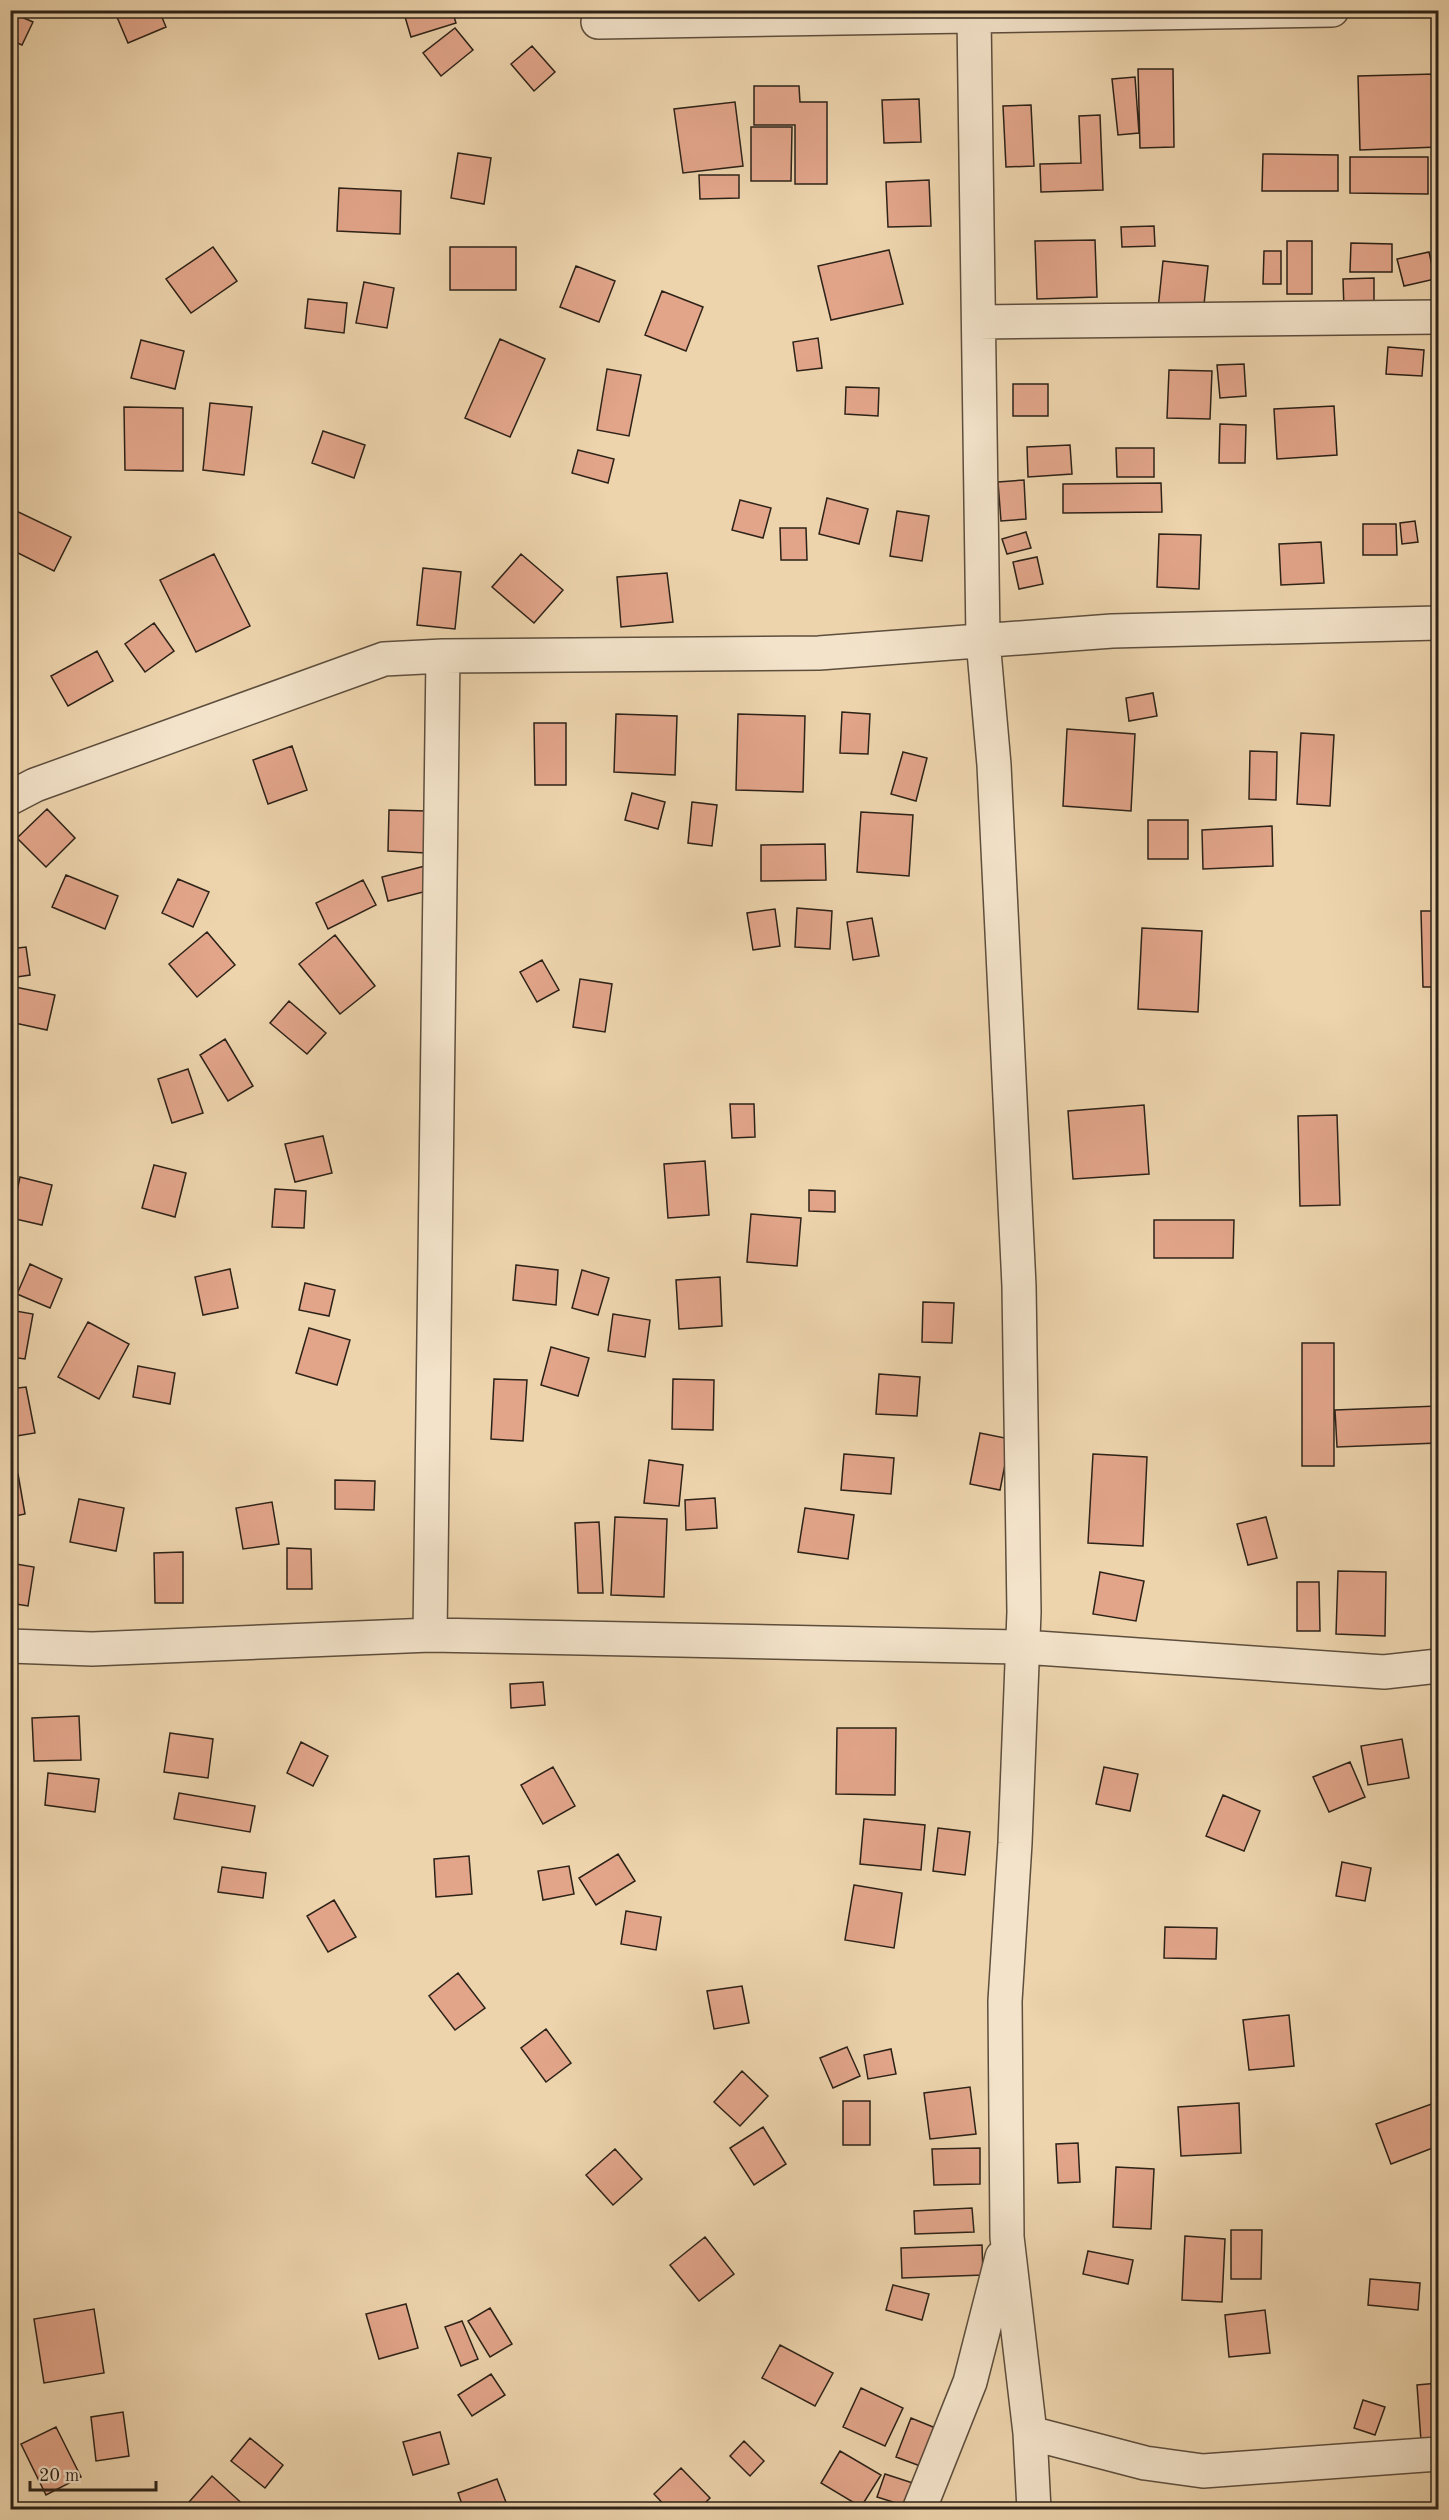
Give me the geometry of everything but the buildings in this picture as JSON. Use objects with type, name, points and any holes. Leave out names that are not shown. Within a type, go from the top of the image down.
[{"type":"street","points":[[598,22],[1332,10]]},
{"type":"street","points":[[974,16],[984,640],[994,765],[1018,1275],[1023,1647],[1015,1843],[1005,2001],[1007,2237],[1030,2433],[1034,2510]]},
{"type":"street","points":[[978,322],[1438,317]]},
{"type":"street","points":[[10,798],[34,785],[384,659],[443,656],[819,653],[1124,631],[1438,623]]},
{"type":"street","points":[[430,1635],[443,656]]},
{"type":"street","points":[[10,1646],[92,1649],[430,1635],[1023,1647],[1384,1672],[1438,1666]]},
{"type":"street","points":[[919,2510],[970,2382],[1007,2237]]},
{"type":"street","points":[[1030,2433],[1145,2463],[1203,2471],[1438,2454]]}]
